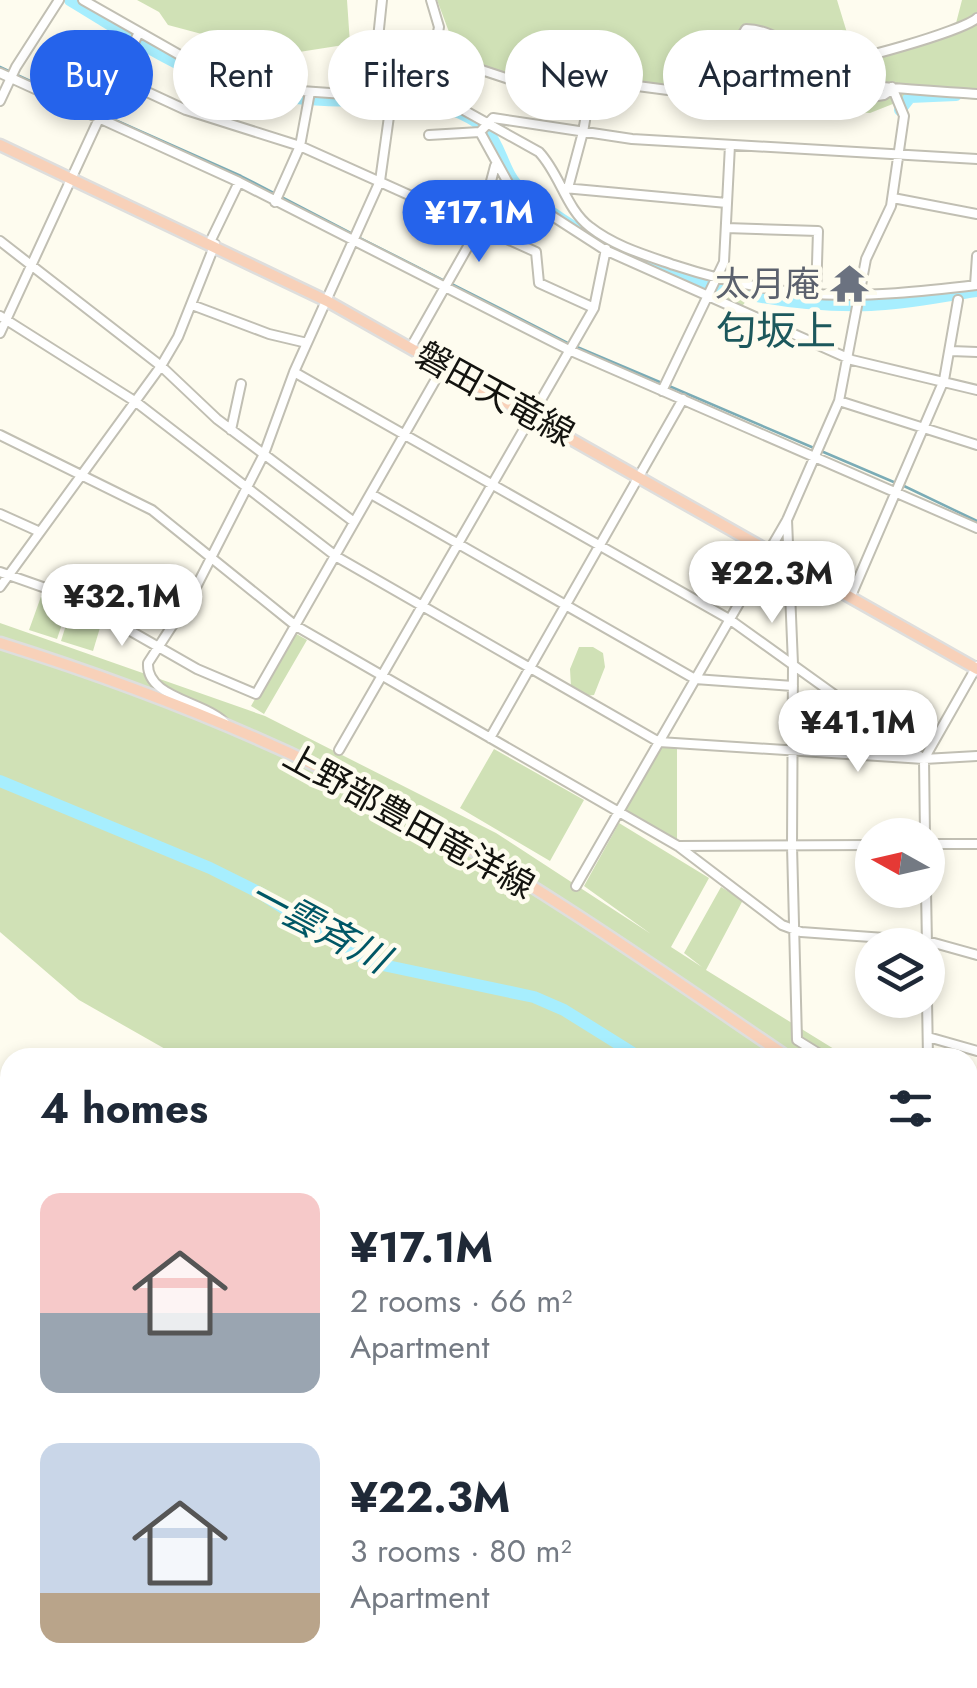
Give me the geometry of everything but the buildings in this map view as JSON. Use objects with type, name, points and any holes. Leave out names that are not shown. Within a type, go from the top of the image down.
[{"type":"main road","name":"磐田天竜線","points":[[0,145],[328,301],[977,668]]},
{"type":"main road","name":"上野部豊田竜洋線","points":[[0,643],[229,729],[411,814],[558,903],[773,1048]]},
{"type":"street","points":[[0,100],[59,0]]},
{"type":"street","points":[[83,0],[136,30]]},
{"type":"street","points":[[379,30],[382,0]]},
{"type":"street","points":[[431,0],[439,20],[437,30]]},
{"type":"street","points":[[977,18],[954,31],[839,64],[814,58],[760,30],[746,29],[739,36],[743,53],[778,70],[810,79],[977,94]]},
{"type":"street","points":[[153,40],[222,79],[259,88],[328,93]]},
{"type":"street","points":[[0,73],[30,87]]},
{"type":"street","points":[[643,87],[668,90],[740,76],[814,98],[844,102],[884,95],[892,88]]},
{"type":"street","points":[[576,886],[787,520],[817,457],[839,401],[866,259],[893,198],[904,116],[892,88]]},
{"type":"street","points":[[276,202],[300,146],[310,92]]},
{"type":"street","points":[[153,95],[186,110],[300,146],[536,252],[539,283],[594,308]]},
{"type":"street","points":[[429,134],[480,132],[492,118],[584,132],[730,146],[977,159]]},
{"type":"street","points":[[0,333],[3,317],[32,264],[97,120]]},
{"type":"street","points":[[102,120],[239,182],[569,350],[977,528]]},
{"type":"street","points":[[229,729],[206,708],[151,682],[148,664],[192,596],[264,454],[294,372],[380,181],[389,120]]},
{"type":"street","points":[[482,120],[539,152],[566,188],[586,226],[610,240],[717,279],[768,291],[858,298],[976,285],[977,256]]},
{"type":"street","points":[[566,188],[586,120]]},
{"type":"street","points":[[480,132],[512,190],[605,250],[848,358],[977,390]]},
{"type":"street","points":[[662,390],[724,262],[730,146]]},
{"type":"street","points":[[411,347],[479,227],[496,164]]},
{"type":"street","points":[[0,587],[4,574],[84,474],[161,366],[192,306],[239,182]]},
{"type":"street","points":[[566,188],[727,203]]},
{"type":"street","points":[[893,198],[977,214]]},
{"type":"street","points":[[726,228],[818,231],[816,296]]},
{"type":"street","points":[[339,750],[594,308],[610,240]]},
{"type":"street","points":[[0,241],[161,366],[231,430],[354,522]]},
{"type":"street","points":[[850,596],[944,380],[958,300]]},
{"type":"street","points":[[192,306],[307,343]]},
{"type":"street","points":[[3,317],[136,402],[337,557],[659,742],[924,759],[977,756]]},
{"type":"street","points":[[950,351],[977,352]]},
{"type":"street","points":[[4,574],[70,597],[156,647],[256,694],[444,364]]},
{"type":"street","points":[[294,372],[729,619],[924,759]]},
{"type":"street","points":[[231,430],[241,384]]},
{"type":"street","points":[[490,738],[682,399]]},
{"type":"street","points":[[839,401],[977,445]]},
{"type":"street","points":[[0,435],[152,510],[296,626],[678,846],[793,930],[855,936]]},
{"type":"street","points":[[371,494],[694,680],[793,686]]},
{"type":"street","points":[[0,514],[40,532]]},
{"type":"street","points":[[787,520],[793,664],[797,1040],[810,1048]]},
{"type":"street","points":[[925,818],[924,759],[977,668]]},
{"type":"street","points":[[945,844],[977,844]]},
{"type":"street","points":[[678,846],[855,845]]},
{"type":"street","points":[[945,947],[977,955]]},
{"type":"street","points":[[927,1018],[928,1048]]},
{"type":"street","points":[[928,1037],[969,1048]]},
{"type":"green space","points":[[137,0],[347,0],[349,30],[328,30],[328,47],[308,51],[308,30],[187,30],[168,25],[159,12]]},
{"type":"green space","points":[[437,0],[837,0],[846,30],[663,30],[663,95],[643,90],[643,30],[505,30],[505,78],[485,72],[485,30],[448,30]]},
{"type":"green space","points":[[962,0],[977,0],[977,95],[913,96],[886,107],[886,50],[954,31]]},
{"type":"green space","points":[[641,259],[712,280],[810,300],[810,309],[747,300],[739,310],[708,297],[708,291],[642,264]]},
{"type":"green space","points":[[43,591],[66,596],[80,608],[75,620],[63,621],[57,639],[29,630]]},
{"type":"green space","points":[[87,610],[102,621],[93,651],[61,641],[66,625],[80,621]]},
{"type":"green space","points":[[0,623],[265,716],[496,833],[651,934],[584,886],[619,823],[709,878],[671,947],[702,967],[684,953],[721,887],[743,900],[706,970],[832,1048],[163,1048],[79,1000],[0,932]]},
{"type":"green space","points":[[293,632],[307,640],[264,714],[251,706]]},
{"type":"green space","points":[[579,647],[593,647],[603,653],[605,667],[594,695],[585,696],[571,687],[570,669]]},
{"type":"green space","points":[[663,745],[677,748],[677,840],[625,810]]},
{"type":"green space","points":[[494,749],[584,800],[550,861],[460,808]]},
{"type":"waterway","points":[[70,0],[165,57],[249,91],[300,98],[432,102],[461,113],[481,125],[491,137],[515,183],[558,217],[598,241],[686,278],[779,300],[825,304],[884,304],[977,291]]},
{"type":"waterway","points":[[0,67],[30,81]]},
{"type":"waterway","points":[[900,110],[910,97],[956,95]]},
{"type":"waterway","points":[[115,120],[241,176],[351,233]]},
{"type":"waterway","points":[[358,237],[445,281]]},
{"type":"waterway","points":[[452,284],[570,344]]},
{"type":"waterway","points":[[577,347],[662,383]]},
{"type":"waterway","points":[[669,386],[814,448]]},
{"type":"waterway","points":[[821,451],[896,483]]},
{"type":"waterway","points":[[904,486],[977,521]]},
{"type":"waterway","name":"一雲斉川","points":[[0,781],[210,868],[262,894],[352,953],[378,964],[534,997],[564,1010],[625,1048]]},
{"type":"place","name":"太月庵","points":[[850,284]]},
{"type":"district","name":"匂坂上","points":[[776,331]]}]
